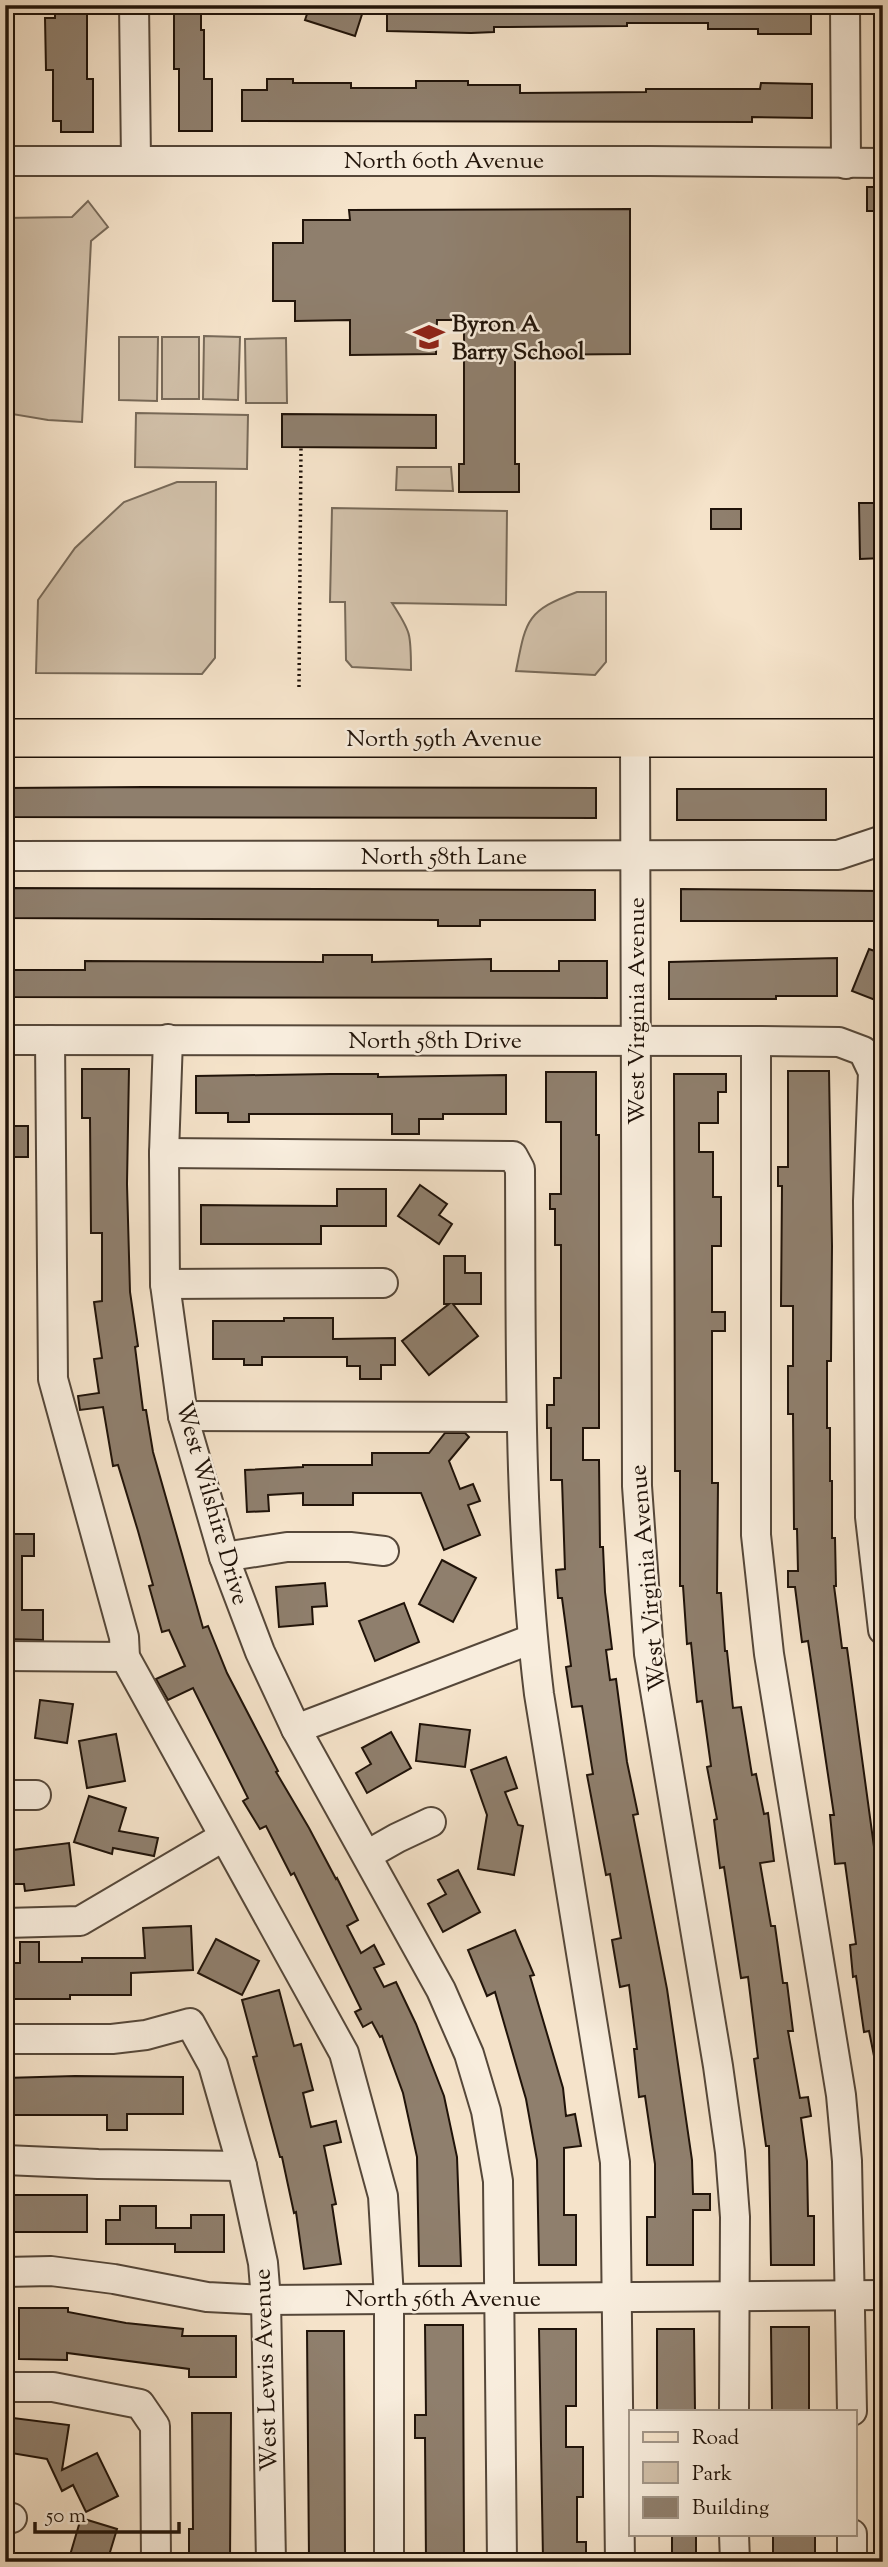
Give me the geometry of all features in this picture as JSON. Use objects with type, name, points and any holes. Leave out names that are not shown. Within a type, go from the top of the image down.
[{"type":"main road","name":"North 59th Avenue","points":[[5,738],[883,738]]},
{"type":"street","points":[[134,5],[136,160]]},
{"type":"street","points":[[845,5],[846,164]]},
{"type":"street","name":"North 60th Avenue","points":[[5,161],[883,163]]},
{"type":"street","name":"West Virginia Avenue","points":[[635,738],[637,1486],[649,1654],[730,2152],[735,2217],[734,2410]]},
{"type":"street","name":"North 58th Lane","points":[[5,856],[838,855],[880,841]]},
{"type":"street","name":"West Wilshire Drive","points":[[168,1039],[164,1153],[165,1284],[183,1416],[224,1557],[260,1652],[296,1729],[441,1990],[469,2054],[486,2111],[498,2182],[502,2562]]},
{"type":"street","name":"North 58th Drive","points":[[5,1040],[839,1042],[863,1051],[873,1072],[868,1201],[876,1406]]},
{"type":"street","points":[[50,1040],[52,1379],[124,1637],[125,1657],[344,2053],[383,2196],[389,2298],[389,2562]]},
{"type":"street","points":[[756,1041],[756,1535],[769,1654],[802,1871],[841,2095],[847,2161],[852,2410]]},
{"type":"street","points":[[164,1153],[513,1156],[520,1169],[521,1417],[525,1547],[532,1639],[615,2162],[620,2562]]},
{"type":"street","points":[[165,1284],[383,1283]]},
{"type":"street","points":[[876,1406],[870,1517],[883,1630]]},
{"type":"street","points":[[183,1416],[521,1417]]},
{"type":"street","points":[[224,1557],[287,1547],[351,1547],[384,1551]]},
{"type":"street","points":[[296,1729],[532,1639]]},
{"type":"street","points":[[5,1656],[125,1657]]},
{"type":"street","points":[[5,1795],[36,1795]]},
{"type":"street","points":[[367,1855],[431,1822]]},
{"type":"street","points":[[5,1923],[80,1922],[223,1837]]},
{"type":"street","name":"West Lewis Avenue","points":[[5,2039],[112,2039],[146,2035],[190,2023],[213,2065],[242,2166],[263,2263],[271,2562]]},
{"type":"street","points":[[5,2160],[242,2166]]},
{"type":"street","name":"North 56th Avenue","points":[[5,2272],[51,2272],[114,2279],[207,2297],[266,2300],[883,2295]]},
{"type":"street","points":[[5,2387],[52,2387],[140,2404],[155,2426],[156,2562]]},
{"type":"street","points":[[734,2536],[735,2562]]},
{"type":"street","points":[[852,2536],[852,2562]]},
{"type":"path","points":[[299,687],[301,447]]},
{"type":"green space","points":[[88,201],[108,227],[91,241],[82,422],[6,413],[5,218],[72,217]]},
{"type":"green space","points":[[204,336],[240,337],[238,400],[203,399]]},
{"type":"green space","points":[[119,337],[158,337],[157,401],[119,400]]},
{"type":"green space","points":[[162,337],[199,337],[199,399],[162,399]]},
{"type":"green space","points":[[286,338],[287,403],[246,403],[245,339]]},
{"type":"green space","points":[[136,413],[248,415],[247,469],[135,467]]},
{"type":"green space","points":[[397,467],[451,467],[453,491],[396,490]]},
{"type":"green space","points":[[177,482],[216,482],[215,658],[202,674],[36,673],[38,600],[75,548],[124,502]]},
{"type":"green space","points":[[332,508],[507,511],[506,605],[392,603],[409,634],[411,670],[352,667],[346,660],[345,602],[330,602]]},
{"type":"green space","points":[[577,592],[606,592],[606,662],[595,675],[516,671],[526,629],[531,620],[547,605]]},
{"type":"building","points":[[55,5],[87,5],[87,79],[93,79],[93,132],[61,132],[61,121],[53,121],[53,70],[46,70],[45,18],[55,18]]},
{"type":"building","points":[[174,5],[201,5],[204,79],[212,79],[212,131],[179,131],[179,69],[174,69]]},
{"type":"building","points":[[310,5],[365,5],[355,36],[305,20]]},
{"type":"building","points":[[387,5],[811,5],[811,34],[758,34],[758,29],[708,29],[708,23],[494,27],[494,32],[471,33],[387,31]]},
{"type":"building","points":[[267,79],[293,79],[293,83],[351,83],[351,88],[416,88],[416,81],[468,81],[468,85],[520,85],[520,93],[760,89],[761,83],[812,84],[812,118],[752,117],[752,122],[242,121],[242,90],[267,90]]},
{"type":"building","points":[[867,187],[882,187],[883,211],[867,211]]},
{"type":"building","points":[[630,209],[630,354],[515,355],[515,464],[519,464],[519,492],[459,492],[459,464],[464,464],[464,320],[437,320],[436,354],[350,355],[350,320],[295,321],[295,301],[273,301],[273,243],[303,243],[303,220],[350,220],[349,210]]},
{"type":"building","points":[[282,414],[436,415],[436,448],[282,447]]},
{"type":"building","points":[[859,503],[883,503],[883,558],[860,559]]},
{"type":"building","points":[[711,509],[741,509],[741,529],[711,529]]},
{"type":"building","points":[[5,788],[596,788],[596,818],[5,817]]},
{"type":"building","points":[[677,789],[826,789],[826,820],[677,820]]},
{"type":"building","points":[[5,888],[595,890],[595,920],[480,920],[480,926],[438,926],[438,920],[5,918]]},
{"type":"building","points":[[681,889],[883,891],[883,921],[681,921]]},
{"type":"building","points":[[869,949],[883,954],[883,1003],[852,991]]},
{"type":"building","points":[[323,955],[372,955],[372,962],[491,959],[491,971],[559,971],[559,961],[607,961],[607,998],[5,997],[5,970],[85,970],[85,961],[323,962]]},
{"type":"building","points":[[837,958],[837,996],[669,999],[669,962]]},
{"type":"building","points":[[82,1069],[129,1069],[127,1184],[130,1292],[143,1410],[146,1410],[153,1452],[203,1628],[208,1626],[227,1673],[278,1771],[276,1772],[358,1920],[347,1926],[361,1953],[374,1945],[384,1964],[374,1968],[384,1987],[396,1982],[416,2024],[444,2096],[457,2157],[461,2266],[419,2266],[417,2157],[403,2093],[382,2036],[380,2037],[372,2022],[363,2027],[355,2012],[361,2009],[294,1873],[291,1875],[266,1826],[260,1829],[243,1801],[248,1798],[193,1688],[168,1700],[156,1679],[185,1666],[169,1630],[162,1632],[149,1586],[153,1585],[138,1531],[118,1465],[113,1466],[103,1407],[80,1410],[78,1396],[99,1393],[94,1359],[102,1358],[94,1302],[102,1301],[102,1233],[91,1233],[90,1118],[82,1118]]},
{"type":"building","points":[[788,1071],[829,1071],[832,1246],[831,1361],[827,1361],[827,1428],[830,1428],[832,1538],[835,1538],[834,1586],[842,1648],[847,1648],[877,1869],[880,1868],[883,1886],[883,2061],[875,2061],[869,2031],[864,2032],[856,1976],[853,1977],[850,1945],[856,1944],[845,1863],[835,1864],[830,1815],[834,1815],[808,1641],[802,1642],[795,1587],[788,1587],[788,1571],[798,1571],[797,1529],[794,1529],[793,1414],[788,1414],[788,1366],[793,1366],[793,1306],[781,1306],[782,1186],[778,1186],[778,1167],[788,1167]]},
{"type":"building","points":[[546,1072],[596,1072],[596,1135],[599,1135],[599,1428],[583,1428],[583,1460],[599,1460],[600,1547],[603,1547],[612,1649],[606,1650],[610,1680],[616,1679],[627,1762],[638,1814],[633,1815],[667,1989],[692,2160],[693,2194],[710,2194],[710,2210],[693,2210],[693,2265],[647,2265],[647,2217],[655,2217],[655,2164],[645,2096],[639,2097],[634,2049],[637,2049],[629,1985],[620,1987],[612,1940],[621,1938],[610,1874],[606,1875],[587,1775],[593,1774],[582,1706],[572,1707],[566,1667],[571,1666],[562,1598],[558,1598],[556,1570],[565,1569],[562,1480],[551,1480],[551,1428],[547,1428],[547,1405],[554,1405],[554,1378],[561,1378],[561,1245],[555,1245],[555,1209],[550,1209],[550,1194],[561,1194],[561,1122],[546,1122]]},
{"type":"building","points":[[378,1074],[378,1077],[506,1075],[506,1114],[443,1114],[443,1119],[419,1119],[419,1134],[392,1134],[392,1114],[249,1114],[249,1122],[228,1122],[228,1113],[196,1113],[196,1076]]},
{"type":"building","points":[[674,1074],[726,1074],[726,1092],[718,1092],[718,1123],[699,1123],[699,1152],[713,1152],[713,1197],[721,1197],[721,1246],[712,1246],[712,1312],[725,1312],[725,1331],[712,1331],[712,1483],[718,1483],[717,1593],[721,1593],[733,1708],[741,1707],[752,1775],[756,1774],[764,1814],[768,1813],[774,1861],[760,1863],[771,1926],[775,1926],[783,1983],[787,1983],[793,2031],[788,2031],[800,2098],[808,2097],[811,2116],[801,2118],[807,2161],[808,2216],[814,2216],[814,2265],[771,2265],[769,2146],[766,2146],[754,2059],[758,2058],[748,1977],[741,1978],[724,1867],[720,1868],[714,1820],[717,1819],[707,1767],[711,1766],[702,1701],[697,1702],[691,1643],[687,1644],[683,1586],[680,1586],[680,1471],[675,1471]]},
{"type":"building","points":[[5,1126],[28,1126],[28,1157],[5,1157]]},
{"type":"building","points":[[420,1185],[447,1204],[439,1215],[452,1224],[439,1244],[398,1216]]},
{"type":"building","points":[[337,1189],[386,1189],[386,1226],[321,1226],[321,1244],[201,1244],[201,1205],[337,1206]]},
{"type":"building","points":[[444,1256],[465,1256],[465,1273],[481,1273],[481,1304],[453,1304],[478,1336],[429,1375],[402,1341],[449,1304],[444,1304]]},
{"type":"building","points":[[284,1318],[333,1318],[333,1339],[395,1338],[395,1365],[381,1365],[381,1379],[360,1379],[360,1366],[347,1366],[347,1357],[262,1357],[262,1365],[244,1365],[244,1359],[213,1359],[213,1321],[284,1321]]},
{"type":"building","points":[[445,1433],[465,1433],[469,1437],[449,1461],[460,1489],[473,1484],[480,1501],[468,1505],[480,1535],[444,1550],[421,1493],[353,1493],[353,1505],[303,1505],[303,1493],[268,1495],[269,1511],[247,1512],[245,1470],[303,1465],[372,1465],[372,1453],[429,1453]]},
{"type":"building","points":[[5,1534],[34,1534],[34,1556],[22,1556],[22,1610],[43,1610],[43,1640],[5,1639]]},
{"type":"building","points":[[442,1560],[476,1578],[453,1622],[419,1604]]},
{"type":"building","points":[[325,1583],[327,1606],[312,1607],[313,1624],[279,1627],[276,1587]]},
{"type":"building","points":[[404,1603],[419,1642],[375,1661],[359,1621]]},
{"type":"building","points":[[40,1700],[73,1704],[67,1743],[35,1738]]},
{"type":"building","points":[[420,1724],[470,1730],[465,1767],[416,1761]]},
{"type":"building","points":[[391,1732],[411,1768],[367,1793],[356,1773],[371,1764],[362,1748]]},
{"type":"building","points":[[116,1734],[125,1781],[87,1788],[79,1741]]},
{"type":"building","points":[[506,1757],[517,1788],[505,1792],[518,1825],[523,1826],[514,1875],[478,1869],[487,1815],[471,1770]]},
{"type":"building","points":[[89,1796],[126,1808],[119,1831],[158,1838],[154,1856],[113,1848],[112,1854],[74,1842]]},
{"type":"building","points":[[69,1843],[74,1885],[25,1891],[24,1884],[5,1884],[5,1851]]},
{"type":"building","points":[[458,1870],[480,1912],[443,1932],[428,1904],[446,1894],[438,1880]]},
{"type":"building","points":[[191,1926],[193,1970],[131,1973],[131,1995],[5,1999],[5,1963],[20,1963],[20,1942],[39,1942],[39,1962],[82,1962],[82,1958],[145,1958],[143,1928]]},
{"type":"building","points":[[515,1930],[534,1975],[530,1976],[563,2088],[566,2116],[575,2114],[581,2146],[564,2148],[564,2215],[576,2215],[576,2265],[539,2265],[537,2160],[526,2099],[495,1992],[487,1996],[468,1950]]},
{"type":"building","points":[[216,1939],[259,1961],[242,1995],[198,1973]]},
{"type":"building","points":[[279,1990],[294,2046],[301,2044],[313,2090],[303,2093],[311,2127],[336,2121],[341,2142],[324,2146],[336,2204],[332,2205],[341,2264],[304,2269],[296,2212],[294,2213],[282,2157],[253,2057],[257,2056],[242,2000]]},
{"type":"building","points":[[183,2077],[183,2114],[127,2114],[127,2130],[107,2130],[107,2115],[5,2115],[5,2078]]},
{"type":"building","points":[[5,2195],[87,2195],[87,2232],[5,2232]]},
{"type":"building","points":[[120,2206],[156,2206],[156,2228],[191,2228],[191,2215],[224,2215],[224,2252],[175,2252],[175,2244],[106,2244],[106,2220],[120,2220]]},
{"type":"building","points":[[19,2308],[68,2308],[68,2312],[126,2323],[183,2329],[182,2336],[236,2336],[236,2377],[189,2377],[189,2369],[67,2353],[67,2360],[19,2359]]},
{"type":"building","points":[[425,2325],[463,2325],[464,2562],[426,2562],[425,2438],[415,2438],[415,2415],[426,2415]]},
{"type":"building","points":[[771,2327],[809,2327],[809,2410],[772,2410]]},
{"type":"building","points":[[539,2329],[576,2329],[576,2406],[566,2406],[566,2447],[583,2447],[583,2497],[577,2497],[577,2542],[586,2542],[586,2560],[543,2560]]},
{"type":"building","points":[[657,2329],[694,2329],[695,2410],[657,2410]]},
{"type":"building","points":[[307,2331],[344,2331],[345,2560],[309,2560]]},
{"type":"building","points":[[192,2413],[231,2413],[230,2562],[189,2562],[189,2529],[193,2529]]},
{"type":"building","points":[[5,2417],[69,2425],[62,2470],[97,2453],[118,2496],[86,2512],[73,2485],[62,2491],[47,2459],[5,2452]]},
{"type":"building","points":[[81,2518],[117,2529],[107,2562],[68,2562]]},
{"type":"building","points":[[672,2536],[696,2536],[696,2559],[672,2559]]},
{"type":"building","points":[[773,2536],[815,2536],[815,2562],[773,2562]]},
{"type":"place","name":"Byron A Barry School","points":[[429,337]]}]
